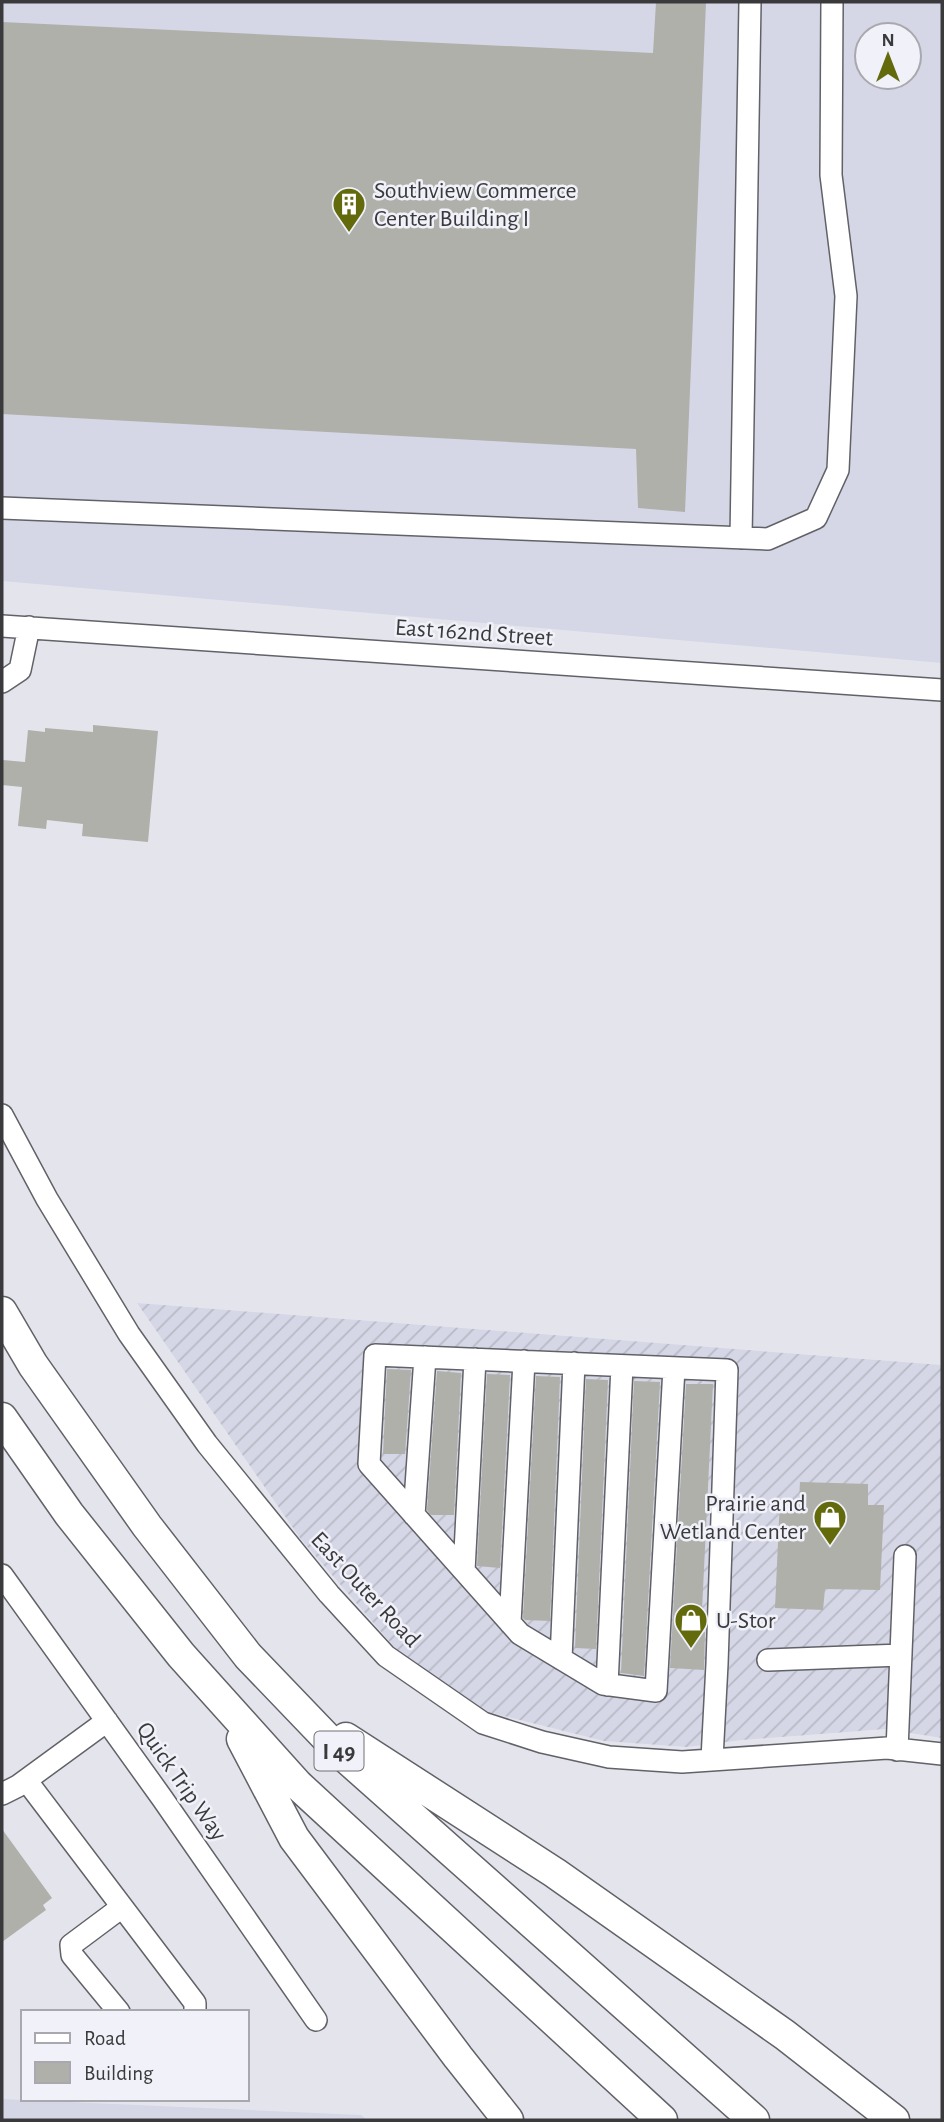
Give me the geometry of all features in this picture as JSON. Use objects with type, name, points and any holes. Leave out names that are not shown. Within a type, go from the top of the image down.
[{"type":"highway","name":"I 49","points":[[2,1312],[33,1365],[147,1526],[248,1656],[344,1756],[754,2120]]},
{"type":"highway","name":"I 49","points":[[2,1418],[69,1514],[181,1656],[298,1785],[662,2120]]},
{"type":"highway","points":[[223,1702],[293,1838],[508,2120]]},
{"type":"highway","points":[[296,1706],[555,1872],[785,2035],[894,2120]]},
{"type":"street","points":[[741,538],[750,2]]},
{"type":"street","points":[[2,508],[768,539],[816,519],[838,470],[846,296],[831,175],[832,2]]},
{"type":"street","name":"East 162nd Street","points":[[2,626],[942,690]]},
{"type":"street","points":[[2,682],[20,670],[29,627]]},
{"type":"street","name":"East Outer Road","points":[[2,1115],[47,1199],[129,1334],[207,1444],[329,1594],[386,1656],[483,1723],[542,1742],[609,1757],[682,1762],[861,1750],[942,1754]]},
{"type":"street","points":[[674,1368],[656,1691],[607,1685],[520,1634],[369,1464],[375,1355],[727,1370],[712,1759]]},
{"type":"street","points":[[414,1515],[425,1357]]},
{"type":"street","points":[[464,1571],[475,1359]]},
{"type":"street","points":[[510,1623],[524,1361]]},
{"type":"street","points":[[561,1659],[574,1363]]},
{"type":"street","points":[[607,1685],[622,1366]]},
{"type":"street","points":[[897,1750],[905,1556]]},
{"type":"street","name":"Quick Trip Way","points":[[2,1575],[316,2020]]},
{"type":"street","points":[[768,1660],[901,1654]]},
{"type":"street","points":[[2,1794],[26,1780],[107,1721]]},
{"type":"street","points":[[26,1780],[195,2003],[195,2010]]},
{"type":"street","points":[[117,2010],[72,1955],[71,1945],[122,1907]]},
{"type":"shaded area","points":[[2,2],[942,2],[942,663],[2,581]]},
{"type":"shaded area","points":[[137,1303],[942,1365],[942,1738],[885,1729],[687,1747],[604,1741],[488,1712],[396,1649],[300,1538]]},
{"type":"shaded area","points":[[2,2099],[361,2115],[367,2120],[2,2120]]},
{"type":"building","name":"Southview Commerce Center Building I","points":[[656,2],[706,2],[685,512],[638,508],[636,449],[2,414],[2,22],[653,53]]},
{"type":"building","points":[[93,725],[158,731],[148,842],[82,836],[83,824],[47,820],[46,829],[18,826],[22,787],[2,785],[3,760],[25,762],[28,730],[45,732],[45,728],[93,732]]},
{"type":"building","points":[[387,1369],[411,1370],[405,1454],[383,1454]]},
{"type":"building","points":[[437,1371],[461,1373],[454,1515],[431,1515],[427,1510]]},
{"type":"building","points":[[487,1374],[510,1375],[500,1568],[477,1566]]},
{"type":"building","points":[[536,1376],[560,1377],[550,1621],[523,1618]]},
{"type":"building","points":[[586,1379],[608,1380],[596,1649],[575,1648]]},
{"type":"building","points":[[634,1381],[660,1382],[644,1676],[621,1673]]},
{"type":"building","points":[[686,1384],[713,1384],[701,1631],[705,1632],[704,1670],[670,1668]]},
{"type":"building","name":"Prairie and Wetland Center","points":[[800,1482],[868,1484],[868,1505],[884,1505],[880,1590],[825,1589],[823,1610],[775,1608],[780,1499],[799,1501]]},
{"type":"building","points":[[2,1829],[52,1898],[43,1905],[46,1910],[2,1942]]},
{"type":"place","name":"Southview Commerce Center Building I","points":[[349,234]]},
{"type":"place","name":"Prairie and Wetland Center","points":[[830,1547]]},
{"type":"place","name":"U-Stor","points":[[691,1650]]}]
